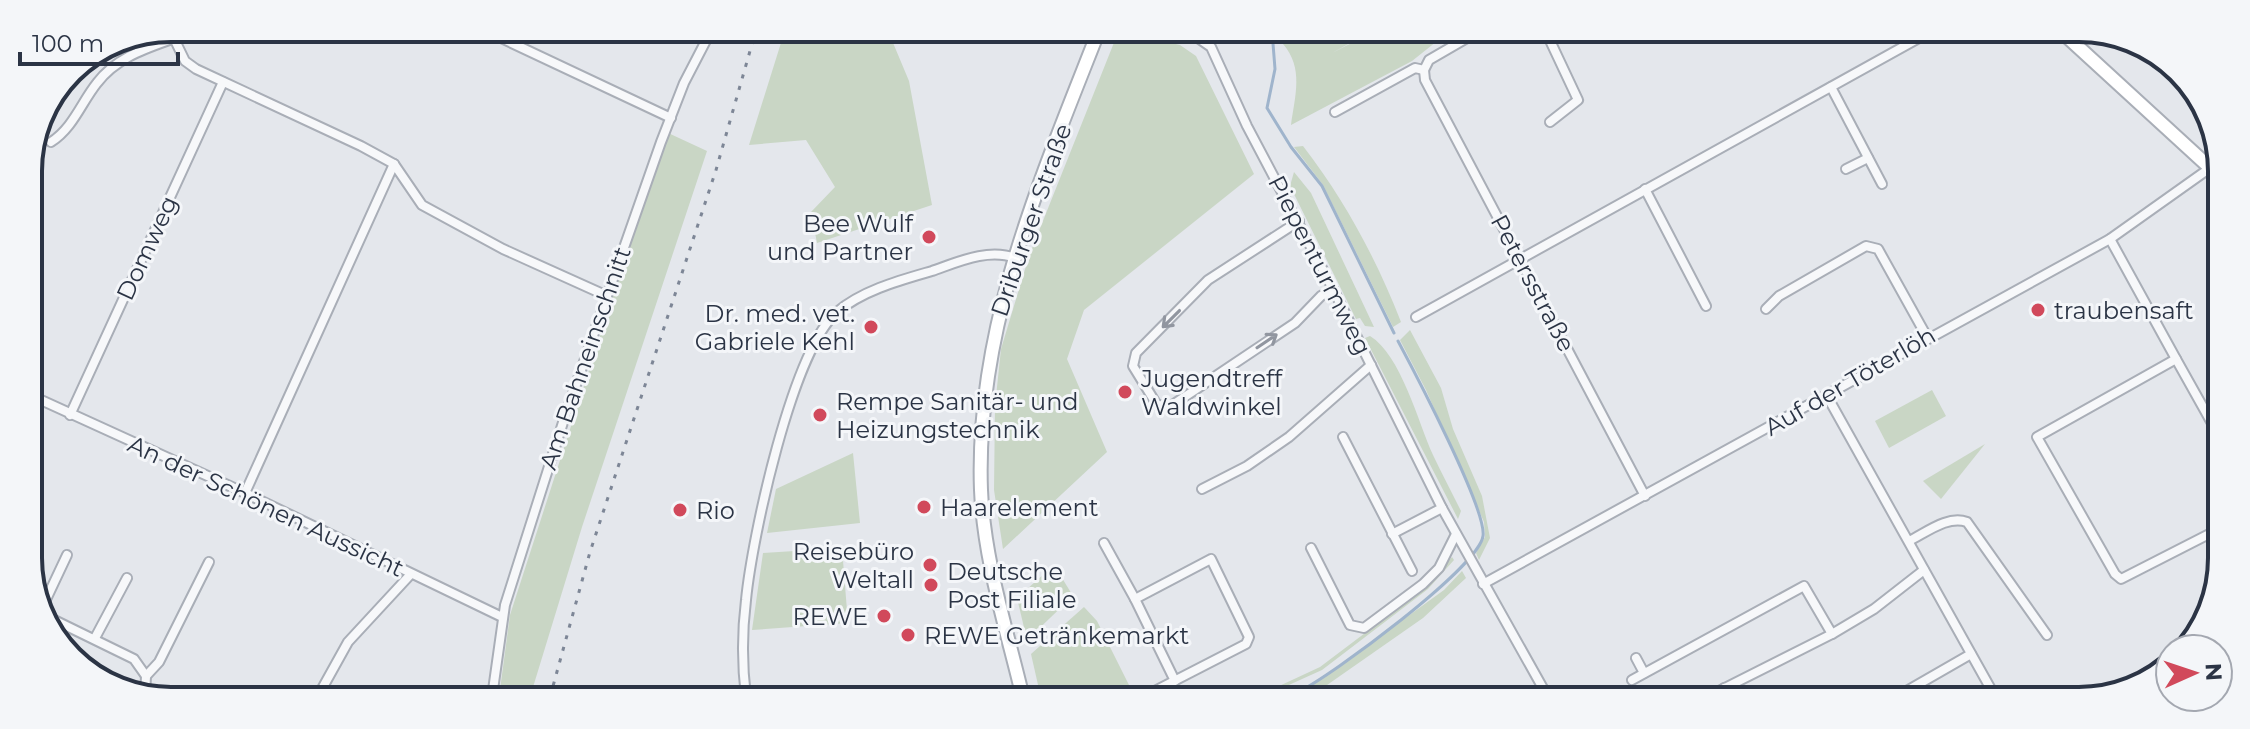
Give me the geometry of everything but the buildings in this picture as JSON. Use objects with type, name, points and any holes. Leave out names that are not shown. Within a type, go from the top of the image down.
[{"type":"main road","name":"Driburger Straße","points":[[1020,687],[993,570],[981,491],[982,424],[991,344],[1015,258],[1095,42]]},
{"type":"main road","points":[[2073,42],[2208,165]]},
{"type":"street","points":[[174,42],[185,61],[223,82],[338,133],[394,164],[422,205],[503,249],[605,295]]},
{"type":"street","points":[[510,42],[671,118]]},
{"type":"street","name":"Am Bahneinschnitt","points":[[493,687],[502,617],[605,295],[671,118],[706,42]]},
{"type":"street","name":"Piepenturmweg","points":[[1204,42],[1211,47],[1247,126],[1299,221],[1442,508],[1542,687]]},
{"type":"street","points":[[1335,112],[1415,68],[1424,70],[1429,60],[1460,42]]},
{"type":"street","points":[[1550,122],[1578,100],[1551,42]]},
{"type":"street","points":[[1416,317],[1912,42]]},
{"type":"street","points":[[51,142],[63,134],[98,81],[116,64],[136,52],[162,43]]},
{"type":"street","name":"Petersstraße","points":[[1424,70],[1425,80],[1645,496]]},
{"type":"street","name":"Domweg","points":[[70,415],[223,82]]},
{"type":"street","points":[[1831,87],[1882,184]]},
{"type":"street","points":[[1846,169],[1868,158]]},
{"type":"street","points":[[245,493],[394,164]]},
{"type":"street","name":"Auf der Töterlöh","points":[[1483,584],[2110,239],[2208,176]]},
{"type":"street","points":[[1645,189],[1706,306]]},
{"type":"street","points":[[1299,221],[1208,280],[1136,353],[1133,366],[1157,405],[1171,406],[1295,323],[1321,296],[1333,289]]},
{"type":"street","points":[[2110,239],[2208,416]]},
{"type":"street","points":[[1766,309],[1779,296],[1866,246],[1878,249],[1927,337]]},
{"type":"street","points":[[746,687],[743,631],[749,575],[774,466],[810,352],[836,313],[891,284],[975,257],[1006,254],[1015,258]]},
{"type":"street","points":[[2176,359],[2037,437],[2121,579],[2208,535]]},
{"type":"street","points":[[1202,489],[1247,466],[1289,437],[1371,365]]},
{"type":"street","points":[[1827,396],[1990,687]]},
{"type":"street","name":"An der Schönen Aussicht","points":[[42,401],[245,493],[502,617]]},
{"type":"street","points":[[1343,437],[1412,571]]},
{"type":"street","points":[[1392,534],[1442,508]]},
{"type":"street","points":[[1909,541],[1944,523],[1958,519],[1967,522],[2047,635]]},
{"type":"street","points":[[1311,548],[1350,625],[1364,628],[1423,584],[1439,568],[1458,538]]},
{"type":"street","points":[[1104,543],[1175,681]]},
{"type":"street","points":[[48,595],[67,555]]},
{"type":"street","points":[[1135,599],[1211,559],[1249,637],[1246,644],[1163,687]]},
{"type":"street","points":[[146,676],[159,662],[209,562]]},
{"type":"street","points":[[1726,687],[1832,634],[1874,609],[1924,570]]},
{"type":"street","points":[[323,687],[362,623],[410,575]]},
{"type":"street","points":[[95,638],[127,578]]},
{"type":"street","points":[[1632,680],[1814,581]]},
{"type":"street","points":[[1804,586],[1832,634]]},
{"type":"street","points":[[59,622],[134,659],[146,676],[146,684]]},
{"type":"street","points":[[1914,687],[1971,654]]},
{"type":"street","points":[[1636,658],[1644,673]]},
{"type":"green space","points":[[781,42],[893,42],[909,81],[932,205],[817,243],[811,212],[835,187],[806,140],[749,145]]},
{"type":"green space","points":[[1114,42],[1168,42],[1180,45],[1196,56],[1254,174],[1084,310],[1067,359],[1107,452],[1003,549],[994,490],[995,406],[1001,349],[1029,256]]},
{"type":"green space","points":[[1352,42],[1332,53],[1354,42],[1436,42],[1412,61],[1291,125],[1296,73],[1290,53],[1283,44]]},
{"type":"green space","points":[[666,132],[707,151],[582,527],[533,687],[500,687],[510,615]]},
{"type":"green space","points":[[1303,146],[1332,187],[1370,252],[1401,322],[1393,327],[1323,185],[1294,147]]},
{"type":"green space","points":[[1294,172],[1311,193],[1374,327],[1365,326],[1360,318],[1356,319],[1290,186]]},
{"type":"green space","points":[[1410,330],[1441,388],[1453,429],[1482,496],[1490,538],[1479,560],[1476,553],[1485,537],[1484,522],[1426,390],[1400,340]]},
{"type":"green space","points":[[1370,336],[1381,345],[1400,373],[1433,455],[1461,511],[1458,519],[1365,338]]},
{"type":"green space","points":[[1932,390],[1946,416],[1889,448],[1875,421]]},
{"type":"green space","points":[[1985,444],[1941,499],[1923,481]]},
{"type":"green space","points":[[853,453],[860,523],[767,533],[776,489]]},
{"type":"green space","points":[[842,548],[848,623],[752,630],[763,553]]},
{"type":"green space","points":[[1452,557],[1454,560],[1428,589],[1322,670],[1284,687],[1277,687],[1320,667],[1426,587]]},
{"type":"green space","points":[[1054,565],[1073,596],[1027,640],[1017,598]]},
{"type":"green space","points":[[1462,571],[1466,578],[1423,618],[1324,687],[1310,687],[1444,590]]},
{"type":"green space","points":[[1084,607],[1097,621],[1130,687],[1038,687],[1031,654]]},
{"type":"waterway","points":[[1273,42],[1275,69],[1267,108],[1291,147],[1322,186],[1394,333]]},
{"type":"waterway","points":[[1306,687],[1370,644],[1431,595],[1475,551],[1483,536],[1474,499],[1462,471],[1398,341]]},
{"type":"railway","points":[[553,687],[590,552],[716,170],[753,42]]},
{"type":"place","name":"Bee Wulf und Partner","points":[[929,237]]},
{"type":"place","name":"traubensaft","points":[[2038,310]]},
{"type":"place","name":"Dr. med. vet. Gabriele Kehl","points":[[871,327]]},
{"type":"place","name":"Jugendtreff Waldwinkel","points":[[1125,392]]},
{"type":"place","name":"Rempe Sanitär- und Heizungstechnik","points":[[820,415]]},
{"type":"place","name":"Haarelement","points":[[924,507]]},
{"type":"place","name":"Rio","points":[[680,510]]},
{"type":"place","name":"Reisebüro Weltall","points":[[930,565]]},
{"type":"place","name":"Deutsche Post Filiale","points":[[931,585]]},
{"type":"place","name":"REWE","points":[[884,616]]},
{"type":"place","name":"REWE Getränkemarkt","points":[[908,635]]}]
